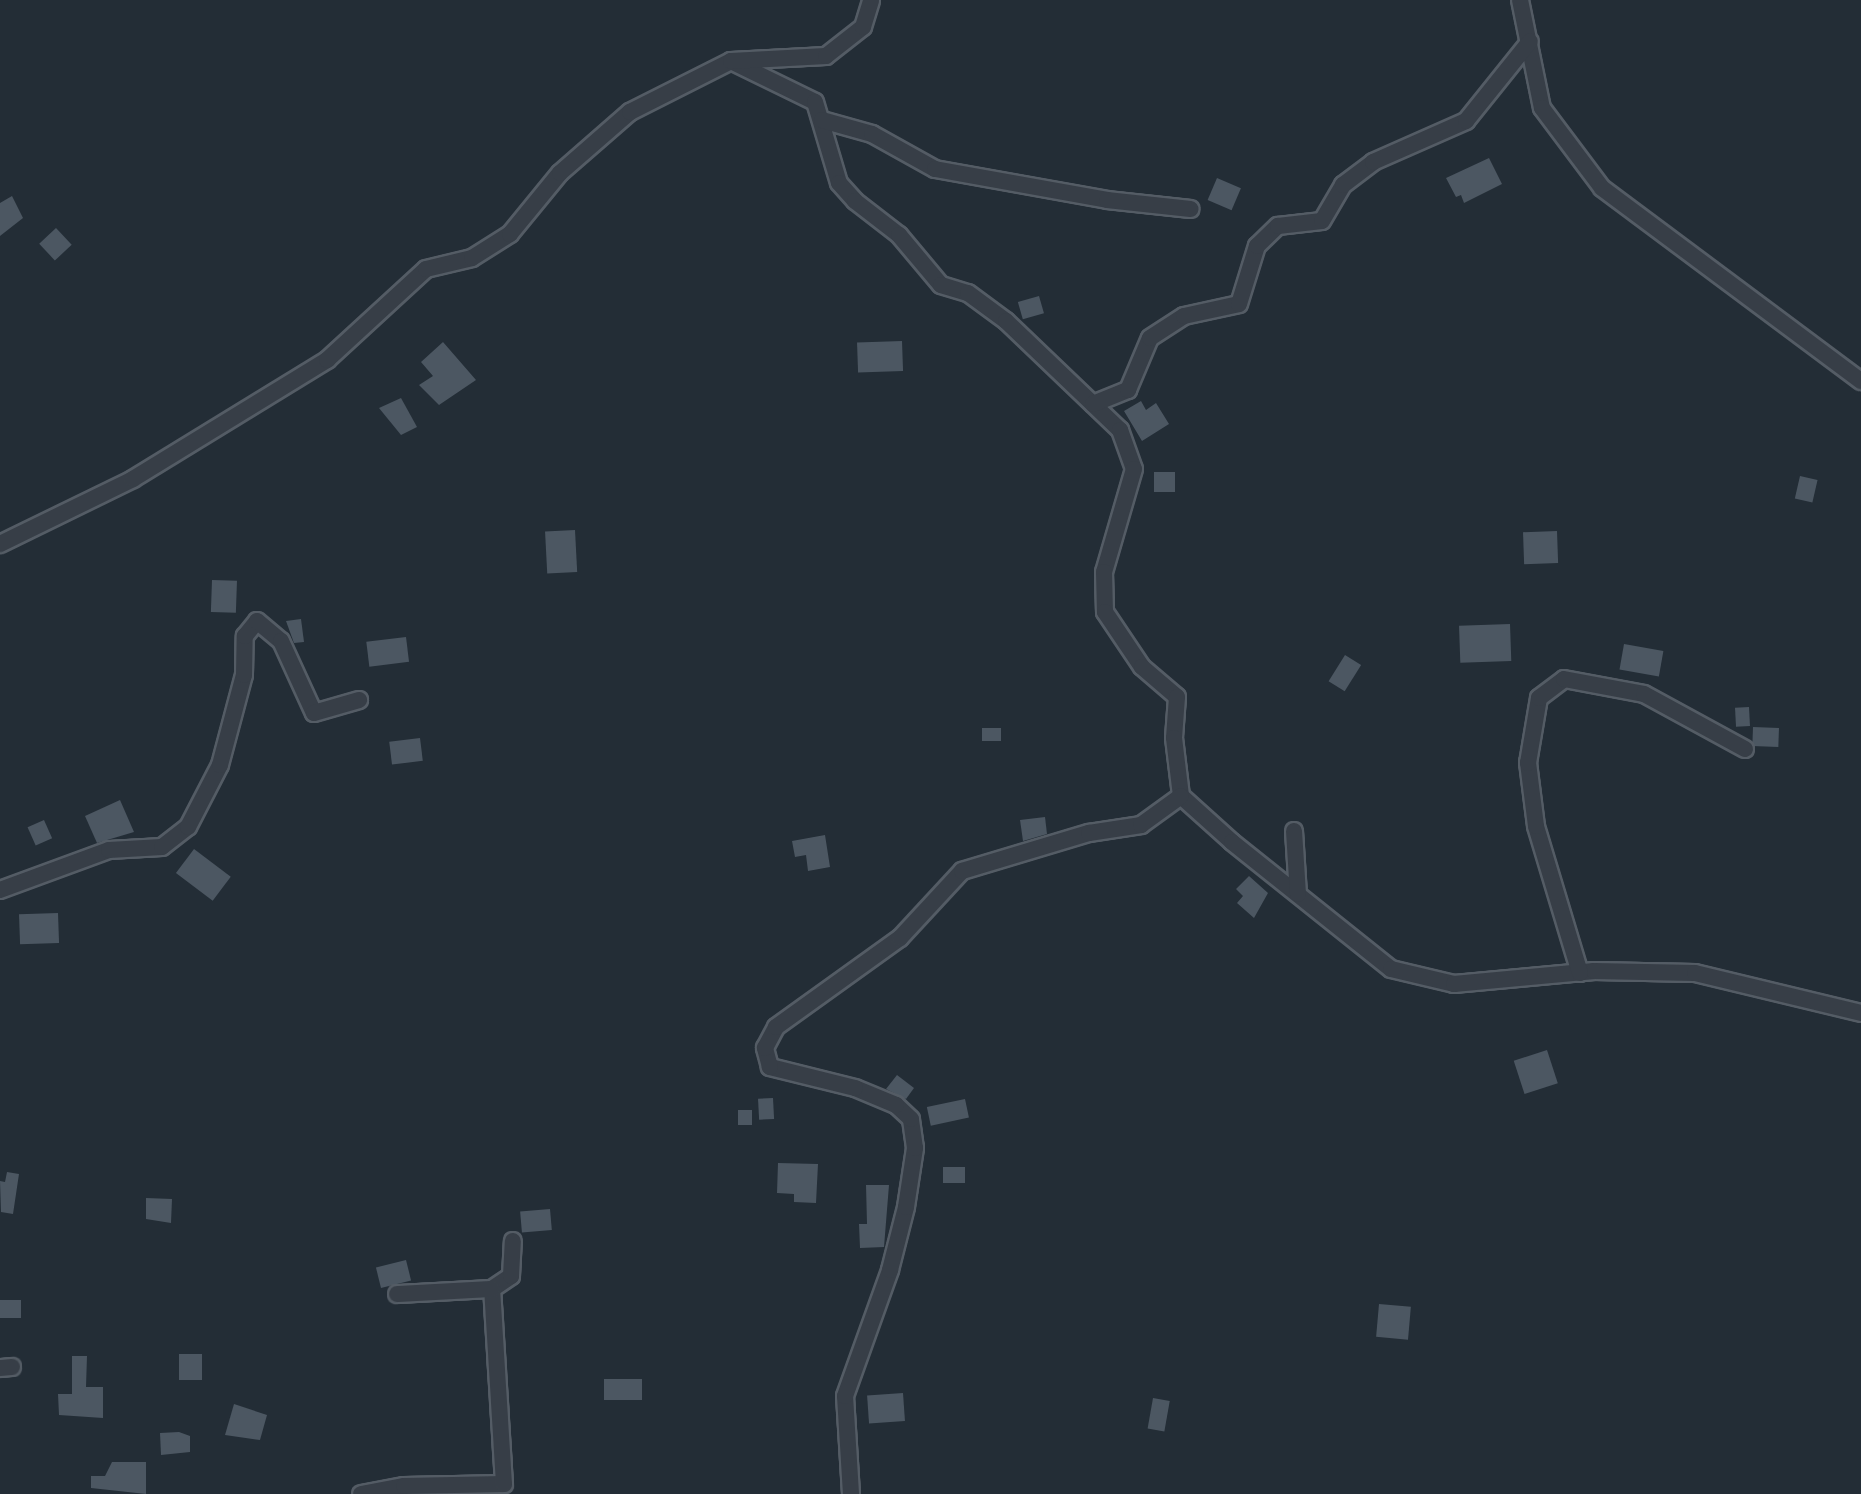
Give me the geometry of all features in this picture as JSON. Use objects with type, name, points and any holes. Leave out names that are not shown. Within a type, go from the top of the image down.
[{"type":"street","points":[[0,544],[133,479],[327,360],[426,269],[472,258],[510,234],[560,173],[630,112],[731,61],[826,56],[863,27],[871,0]]},
{"type":"street","points":[[1520,0],[1542,108],[1602,188],[1861,381]]},
{"type":"street","points":[[1093,404],[1128,390],[1150,338],[1184,316],[1239,304],[1257,246],[1278,226],[1322,221],[1343,185],[1373,162],[1466,121],[1530,41]]},
{"type":"street","points":[[731,61],[815,102],[839,183],[855,201],[899,235],[941,285],[968,293],[1006,321],[1120,430],[1134,469],[1104,572],[1105,612],[1142,667],[1177,697],[1174,738],[1181,796],[1391,969],[1454,984],[1580,973],[1695,973],[1861,1013]]},
{"type":"street","points":[[822,120],[872,134],[935,169],[1107,200],[1191,209]]},
{"type":"street","points":[[0,890],[109,850],[162,847],[188,827],[220,765],[244,675],[245,636],[257,621],[281,641],[314,713],[359,700]]},
{"type":"street","points":[[1580,973],[1536,826],[1528,763],[1539,698],[1564,679],[1644,694],[1745,749]]},
{"type":"street","points":[[851,1494],[845,1396],[890,1270],[906,1207],[915,1148],[911,1119],[896,1105],[855,1088],[770,1067],[765,1048],[776,1027],[900,938],[962,871],[1089,833],[1141,825],[1181,796]]},
{"type":"street","points":[[1294,831],[1298,894]]},
{"type":"street","points":[[397,1294],[492,1289],[511,1276],[513,1241]]},
{"type":"street","points":[[361,1494],[404,1486],[504,1484],[492,1289]]},
{"type":"building","points":[[1489,158],[1502,184],[1464,203],[1461,195],[1456,197],[1446,178]]},
{"type":"building","points":[[1217,178],[1241,188],[1232,210],[1208,200]]},
{"type":"building","points":[[12,196],[23,218],[0,236],[0,203]]},
{"type":"building","points":[[56,228],[72,245],[55,261],[39,244]]},
{"type":"building","points":[[1039,296],[1044,313],[1023,319],[1018,302]]},
{"type":"building","points":[[902,341],[903,371],[858,373],[857,343]]},
{"type":"building","points":[[443,342],[476,380],[439,405],[419,385],[433,376],[421,362]]},
{"type":"building","points":[[401,398],[417,427],[401,435],[379,408]]},
{"type":"building","points":[[1141,401],[1146,410],[1156,403],[1169,424],[1142,441],[1124,411]]},
{"type":"building","points":[[1154,472],[1175,472],[1175,492],[1154,492]]},
{"type":"building","points":[[1800,476],[1818,480],[1812,502],[1795,498]]},
{"type":"building","points":[[575,530],[577,572],[547,574],[545,532]]},
{"type":"building","points":[[1557,531],[1558,563],[1524,564],[1523,532]]},
{"type":"building","points":[[212,580],[237,581],[236,613],[211,612]]},
{"type":"building","points":[[301,619],[304,642],[294,643],[286,621]]},
{"type":"building","points":[[1510,624],[1511,661],[1460,663],[1459,626]]},
{"type":"building","points":[[406,637],[409,662],[369,667],[366,642]]},
{"type":"building","points":[[1624,644],[1663,651],[1659,677],[1619,670]]},
{"type":"building","points":[[1345,655],[1361,665],[1345,691],[1329,681]]},
{"type":"building","points":[[1749,707],[1750,726],[1736,727],[1735,708]]},
{"type":"building","points":[[1753,727],[1779,728],[1778,747],[1752,746]]},
{"type":"building","points":[[982,728],[1001,728],[1001,741],[982,741]]},
{"type":"building","points":[[420,738],[423,761],[392,765],[389,742]]},
{"type":"building","points":[[120,800],[134,832],[97,843],[85,816]]},
{"type":"building","points":[[1045,817],[1047,834],[1023,841],[1020,820]]},
{"type":"building","points":[[44,820],[52,838],[36,846],[28,827]]},
{"type":"building","points":[[825,835],[830,867],[808,871],[806,855],[795,857],[792,841]]},
{"type":"building","points":[[194,849],[231,877],[213,901],[176,873]]},
{"type":"building","points":[[1249,876],[1268,893],[1254,918],[1237,903],[1243,896],[1236,889]]},
{"type":"building","points":[[58,913],[59,943],[20,944],[19,914]]},
{"type":"building","points":[[1547,1050],[1558,1083],[1525,1094],[1514,1061]]},
{"type":"building","points":[[897,1075],[914,1088],[906,1099],[886,1089]]},
{"type":"building","points":[[773,1098],[774,1119],[759,1120],[758,1099]]},
{"type":"building","points":[[965,1099],[969,1118],[931,1126],[927,1107]]},
{"type":"building","points":[[738,1110],[752,1110],[752,1125],[738,1125]]},
{"type":"building","points":[[778,1163],[818,1164],[816,1203],[794,1202],[794,1194],[777,1193]]},
{"type":"building","points":[[943,1167],[965,1167],[965,1183],[943,1183]]},
{"type":"building","points":[[7,1172],[19,1174],[13,1214],[1,1212],[0,1181],[5,1182]]},
{"type":"building","points":[[866,1185],[889,1185],[884,1247],[860,1248],[859,1224],[867,1224]]},
{"type":"building","points":[[146,1198],[172,1199],[171,1223],[146,1219]]},
{"type":"building","points":[[550,1209],[552,1230],[522,1233],[520,1212]]},
{"type":"building","points":[[406,1260],[411,1280],[381,1288],[376,1267]]},
{"type":"building","points":[[0,1300],[21,1300],[21,1318],[0,1318]]},
{"type":"building","points":[[1379,1304],[1411,1307],[1408,1340],[1376,1337]]},
{"type":"building","points":[[179,1354],[202,1354],[202,1380],[179,1380]]},
{"type":"building","points":[[72,1356],[87,1356],[86,1387],[103,1387],[103,1418],[59,1415],[58,1394],[72,1394]]},
{"type":"building","points":[[604,1379],[642,1379],[642,1400],[604,1400]]},
{"type":"building","points":[[903,1393],[905,1421],[869,1423],[867,1396]]},
{"type":"building","points":[[1153,1398],[1170,1401],[1164,1431],[1148,1429]]},
{"type":"building","points":[[234,1404],[267,1415],[260,1440],[225,1435]]},
{"type":"building","points":[[179,1432],[190,1436],[190,1452],[161,1455],[160,1433]]},
{"type":"building","points":[[112,1462],[146,1462],[146,1494],[91,1488],[91,1476],[105,1476]]}]
